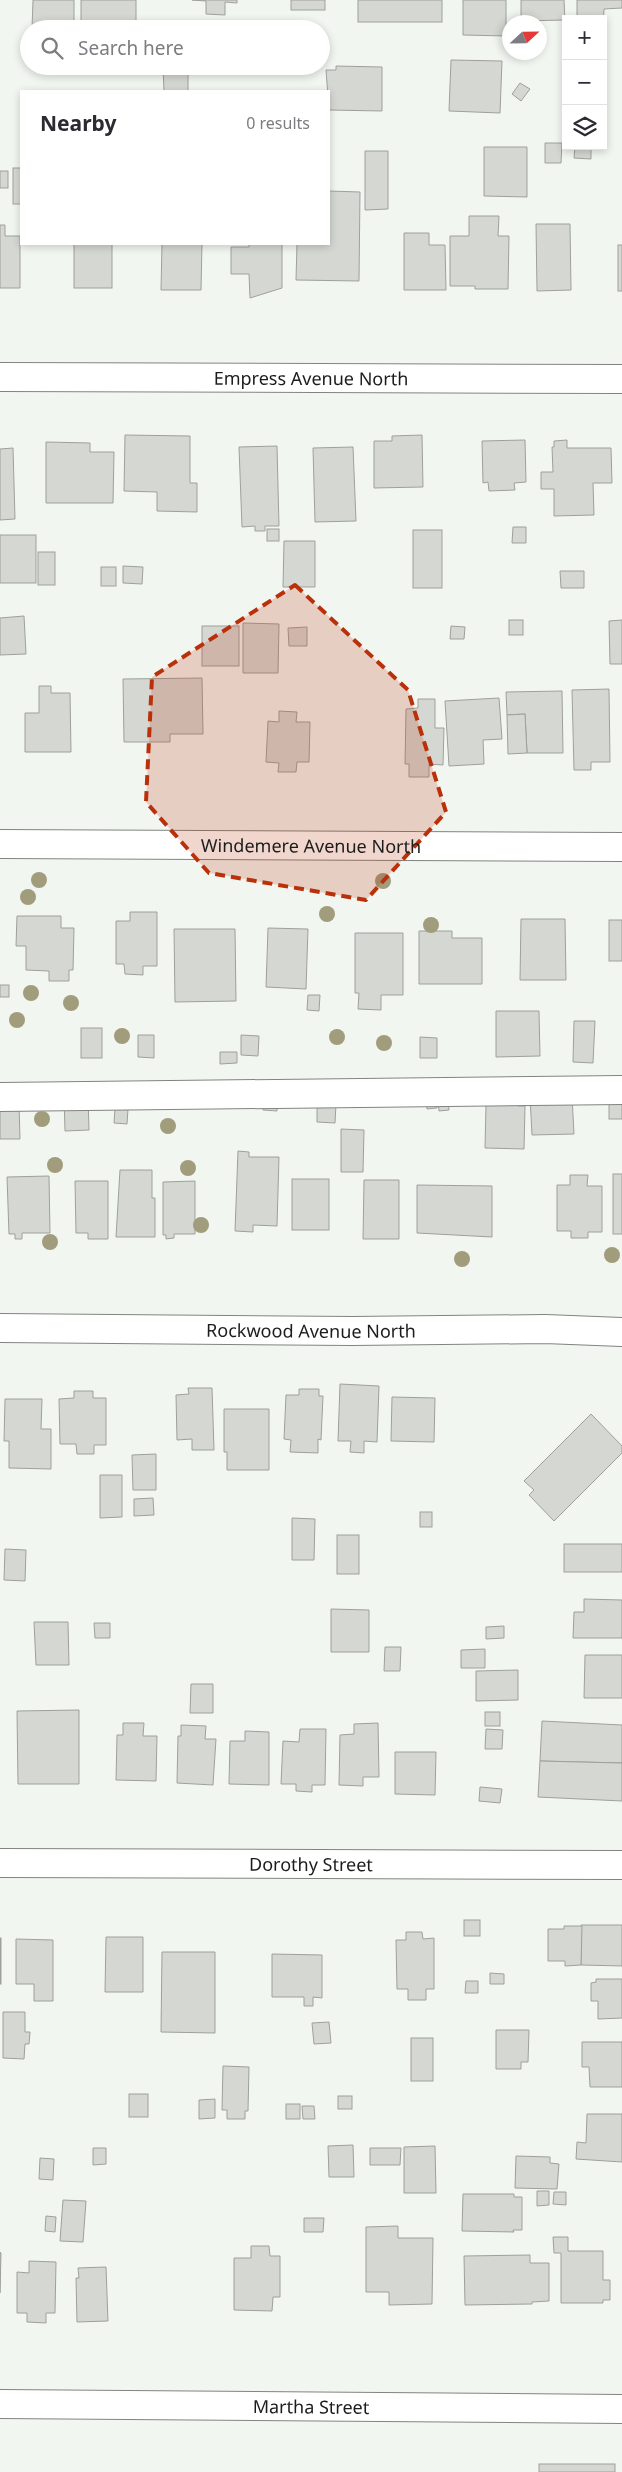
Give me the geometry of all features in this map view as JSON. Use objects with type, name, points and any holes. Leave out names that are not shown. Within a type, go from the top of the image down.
[{"type":"street","name":"Empress Avenue North","points":[[0,377],[622,378]]},
{"type":"street","name":"Windemere Avenue North","points":[[0,844],[622,847]]},
{"type":"street","points":[[0,1097],[622,1090]]},
{"type":"street","name":"Rockwood Avenue North","points":[[0,1328],[352,1331],[545,1329],[622,1332]]},
{"type":"street","name":"Dorothy Street","points":[[0,1863],[622,1864]]},
{"type":"street","name":"Martha Street","points":[[0,2404],[622,2409]]},
{"type":"highlighted area","points":[[295,585],[408,690],[446,812],[366,900],[209,873],[146,802],[152,677]]},
{"type":"building","points":[[33,0],[74,0],[74,20],[32,20]]},
{"type":"building","points":[[81,0],[136,0],[136,20],[81,20]]},
{"type":"building","points":[[192,0],[237,0],[237,3],[225,2],[225,15],[206,14],[206,1]]},
{"type":"building","points":[[291,0],[325,0],[325,10],[291,10]]},
{"type":"building","points":[[358,0],[442,0],[442,22],[358,22]]},
{"type":"building","points":[[463,0],[506,0],[506,15],[502,15],[502,36],[463,35]]},
{"type":"building","points":[[521,0],[564,0],[565,15],[562,15],[562,20],[547,20],[547,15],[521,15]]},
{"type":"building","points":[[577,0],[622,0],[622,8],[604,9],[604,15],[577,15]]},
{"type":"building","points":[[451,60],[502,61],[500,113],[449,111]]},
{"type":"building","points":[[336,66],[382,67],[382,111],[330,110],[330,90],[328,90],[326,75],[330,75],[330,70],[336,70]]},
{"type":"building","points":[[163,75],[188,75],[188,90],[164,90]]},
{"type":"building","points":[[520,83],[530,89],[521,101],[512,94]]},
{"type":"building","points":[[545,143],[562,143],[561,163],[545,163]]},
{"type":"building","points":[[484,147],[527,147],[527,197],[484,196]]},
{"type":"building","points":[[575,150],[591,150],[591,159],[574,158]]},
{"type":"building","points":[[365,151],[388,151],[388,209],[365,210]]},
{"type":"building","points":[[13,168],[20,168],[20,204],[13,204]]},
{"type":"building","points":[[0,171],[8,171],[8,188],[0,188]]},
{"type":"building","points":[[330,191],[360,192],[359,281],[296,280],[297,245],[330,245]]},
{"type":"building","points":[[469,216],[499,216],[498,236],[509,236],[508,289],[475,289],[475,286],[450,286],[450,236],[469,236]]},
{"type":"building","points":[[536,224],[570,224],[571,290],[537,291]]},
{"type":"building","points":[[0,225],[5,225],[5,236],[20,236],[20,288],[0,288]]},
{"type":"building","points":[[404,233],[429,233],[429,245],[445,245],[446,290],[404,290]]},
{"type":"building","points":[[74,245],[112,245],[112,288],[74,288]]},
{"type":"building","points":[[162,245],[202,245],[201,290],[161,290]]},
{"type":"building","points":[[249,245],[282,245],[282,288],[250,298],[249,274],[231,274],[231,247],[249,247]]},
{"type":"building","points":[[618,245],[622,245],[622,291],[618,291]]},
{"type":"building","points":[[125,435],[190,436],[190,483],[197,483],[197,512],[157,511],[157,492],[124,491]]},
{"type":"building","points":[[422,435],[423,487],[374,488],[374,441],[392,441],[392,436]]},
{"type":"building","points":[[525,440],[526,482],[514,483],[515,490],[489,491],[488,482],[483,483],[482,441]]},
{"type":"building","points":[[567,440],[567,448],[611,448],[612,483],[593,483],[594,515],[554,516],[554,489],[541,489],[541,472],[553,472],[552,447],[554,447],[554,441]]},
{"type":"building","points":[[46,442],[90,443],[90,452],[114,452],[113,503],[46,503]]},
{"type":"building","points":[[277,446],[279,526],[265,526],[265,531],[255,531],[255,526],[242,527],[239,447]]},
{"type":"building","points":[[353,447],[356,521],[315,522],[313,448]]},
{"type":"building","points":[[13,448],[15,519],[0,520],[0,449]]},
{"type":"building","points":[[513,527],[526,527],[526,543],[512,543]]},
{"type":"building","points":[[267,529],[279,529],[279,541],[267,541]]},
{"type":"building","points":[[413,530],[442,530],[442,588],[413,588]]},
{"type":"building","points":[[0,535],[36,535],[36,583],[0,583]]},
{"type":"building","points":[[284,541],[315,541],[315,587],[283,587]]},
{"type":"building","points":[[38,552],[55,552],[55,585],[38,585]]},
{"type":"building","points":[[123,566],[143,567],[142,584],[123,583]]},
{"type":"building","points":[[101,567],[116,567],[116,586],[101,586]]},
{"type":"building","points":[[560,571],[584,571],[584,588],[561,588]]},
{"type":"building","points":[[24,616],[26,654],[0,655],[0,618]]},
{"type":"building","points":[[509,620],[523,620],[523,635],[509,635]]},
{"type":"building","points":[[622,620],[622,664],[610,664],[609,621]]},
{"type":"building","points":[[243,623],[279,624],[278,673],[243,673]]},
{"type":"building","points":[[202,626],[239,626],[239,666],[202,666]]},
{"type":"building","points":[[451,626],[465,627],[464,639],[450,639]]},
{"type":"building","points":[[307,627],[307,646],[289,646],[288,628]]},
{"type":"building","points":[[202,678],[203,734],[170,734],[170,742],[124,742],[123,679]]},
{"type":"building","points":[[39,686],[51,686],[51,693],[70,693],[71,752],[25,752],[25,713],[39,713]]},
{"type":"building","points":[[609,689],[610,762],[591,762],[591,770],[574,770],[572,690]]},
{"type":"building","points":[[562,691],[563,753],[527,753],[525,714],[507,715],[506,692]]},
{"type":"building","points":[[499,698],[502,739],[483,740],[484,764],[449,766],[445,701]]},
{"type":"building","points":[[418,699],[435,699],[435,728],[444,728],[443,765],[429,764],[429,777],[409,777],[409,764],[405,764],[406,709],[418,708]]},
{"type":"building","points":[[279,711],[297,712],[296,722],[310,722],[309,762],[297,762],[296,772],[278,772],[279,763],[266,762],[268,721],[279,722]]},
{"type":"building","points":[[525,714],[527,753],[508,754],[507,715]]},
{"type":"building","points":[[130,912],[157,912],[157,966],[143,966],[143,975],[125,974],[124,964],[116,964],[116,921],[130,921]]},
{"type":"building","points":[[17,916],[61,916],[61,928],[74,928],[73,970],[69,970],[69,981],[49,981],[49,971],[26,970],[26,946],[16,946]]},
{"type":"building","points":[[521,919],[565,919],[566,980],[520,980]]},
{"type":"building","points":[[609,920],[622,920],[622,961],[609,961]]},
{"type":"building","points":[[268,928],[308,929],[306,989],[266,987]]},
{"type":"building","points":[[174,929],[235,929],[236,1001],[175,1002]]},
{"type":"building","points":[[419,931],[452,931],[452,938],[482,938],[482,984],[419,984]]},
{"type":"building","points":[[355,933],[403,933],[403,995],[381,995],[381,1010],[358,1009],[359,993],[355,993]]},
{"type":"building","points":[[0,985],[9,985],[9,997],[0,997]]},
{"type":"building","points":[[308,995],[320,995],[319,1011],[307,1010]]},
{"type":"building","points":[[496,1011],[539,1011],[540,1056],[496,1057]]},
{"type":"building","points":[[574,1021],[595,1021],[593,1063],[573,1062]]},
{"type":"building","points":[[81,1028],[102,1028],[102,1058],[81,1058]]},
{"type":"building","points":[[138,1035],[154,1035],[154,1058],[138,1057]]},
{"type":"building","points":[[241,1035],[259,1036],[258,1056],[241,1055]]},
{"type":"building","points":[[420,1037],[437,1038],[437,1058],[420,1058]]},
{"type":"building","points":[[220,1052],[237,1052],[237,1063],[220,1064]]},
{"type":"building","points":[[263,1094],[277,1094],[277,1111],[263,1110]]},
{"type":"building","points":[[88,1095],[89,1130],[65,1131],[64,1096]]},
{"type":"building","points":[[572,1096],[574,1134],[532,1135],[530,1097]]},
{"type":"building","points":[[609,1096],[622,1096],[622,1119],[609,1119]]},
{"type":"building","points":[[437,1097],[437,1108],[427,1109],[426,1098]]},
{"type":"building","points":[[490,1097],[518,1097],[518,1106],[525,1106],[524,1149],[485,1148],[486,1105],[490,1105]]},
{"type":"building","points":[[448,1099],[449,1110],[439,1111],[438,1100]]},
{"type":"building","points":[[317,1103],[336,1104],[335,1123],[317,1122]]},
{"type":"building","points":[[0,1105],[19,1105],[20,1139],[0,1139]]},
{"type":"building","points":[[115,1108],[128,1109],[127,1124],[114,1123]]},
{"type":"building","points":[[341,1129],[364,1130],[363,1172],[341,1172]]},
{"type":"building","points":[[238,1151],[249,1152],[249,1157],[279,1157],[277,1226],[253,1225],[253,1232],[235,1231]]},
{"type":"building","points":[[120,1170],[152,1170],[152,1198],[155,1198],[155,1237],[116,1237]]},
{"type":"building","points":[[613,1174],[622,1174],[622,1234],[613,1234]]},
{"type":"building","points":[[570,1175],[588,1175],[587,1186],[602,1186],[602,1232],[588,1232],[588,1238],[571,1238],[571,1231],[557,1231],[557,1185],[570,1185]]},
{"type":"building","points":[[49,1176],[50,1233],[22,1233],[22,1239],[15,1239],[15,1234],[9,1234],[7,1177]]},
{"type":"building","points":[[292,1179],[329,1179],[329,1230],[292,1230]]},
{"type":"building","points":[[364,1180],[399,1180],[399,1239],[363,1239]]},
{"type":"building","points":[[75,1181],[108,1181],[108,1239],[88,1239],[88,1233],[76,1233]]},
{"type":"building","points":[[195,1181],[195,1234],[174,1234],[174,1238],[166,1239],[166,1235],[163,1235],[163,1182]]},
{"type":"building","points":[[417,1185],[492,1186],[492,1237],[417,1233]]},
{"type":"building","points":[[340,1384],[379,1386],[377,1442],[364,1441],[364,1453],[350,1452],[351,1441],[338,1441]]},
{"type":"building","points":[[188,1388],[212,1388],[214,1450],[192,1450],[192,1439],[177,1440],[176,1395],[189,1394]]},
{"type":"building","points":[[299,1389],[319,1389],[319,1396],[323,1396],[321,1440],[318,1439],[318,1453],[290,1452],[291,1440],[284,1439],[286,1395],[299,1395]]},
{"type":"building","points":[[74,1391],[93,1391],[93,1398],[106,1398],[106,1445],[94,1445],[94,1454],[77,1454],[76,1444],[60,1444],[59,1399],[74,1398]]},
{"type":"building","points":[[392,1397],[435,1398],[434,1442],[391,1441]]},
{"type":"building","points":[[5,1399],[42,1399],[41,1429],[51,1429],[51,1469],[9,1468],[9,1441],[4,1441]]},
{"type":"building","points":[[224,1409],[269,1409],[269,1470],[227,1470],[227,1452],[224,1452]]},
{"type":"building","points":[[591,1414],[622,1446],[622,1453],[554,1521],[529,1495],[534,1490],[524,1481]]},
{"type":"building","points":[[156,1454],[156,1490],[133,1490],[132,1455]]},
{"type":"building","points":[[100,1475],[122,1475],[122,1517],[100,1518]]},
{"type":"building","points":[[153,1498],[154,1515],[134,1516],[134,1499]]},
{"type":"building","points":[[420,1512],[432,1512],[432,1527],[420,1527]]},
{"type":"building","points":[[292,1518],[315,1519],[314,1560],[292,1560]]},
{"type":"building","points":[[337,1535],[359,1535],[359,1574],[337,1574]]},
{"type":"building","points":[[564,1544],[622,1544],[622,1572],[564,1572]]},
{"type":"building","points":[[5,1549],[26,1550],[25,1581],[4,1580]]},
{"type":"building","points":[[584,1599],[622,1600],[622,1638],[573,1638],[574,1612],[584,1612]]},
{"type":"building","points":[[331,1609],[369,1610],[369,1652],[331,1652]]},
{"type":"building","points":[[34,1622],[68,1622],[69,1665],[36,1665]]},
{"type":"building","points":[[94,1623],[110,1623],[110,1638],[95,1638]]},
{"type":"building","points":[[504,1626],[504,1638],[486,1639],[486,1627]]},
{"type":"building","points":[[385,1647],[401,1647],[400,1671],[384,1671]]},
{"type":"building","points":[[485,1649],[485,1668],[461,1668],[461,1650]]},
{"type":"building","points":[[585,1655],[622,1655],[622,1698],[584,1698]]},
{"type":"building","points":[[518,1670],[518,1700],[476,1701],[476,1671]]},
{"type":"building","points":[[191,1684],[213,1684],[213,1713],[190,1713]]},
{"type":"building","points":[[79,1710],[79,1784],[18,1784],[17,1711]]},
{"type":"building","points":[[485,1712],[500,1712],[500,1726],[485,1726]]},
{"type":"building","points":[[542,1721],[622,1725],[622,1763],[540,1761]]},
{"type":"building","points":[[123,1723],[144,1723],[143,1736],[157,1736],[156,1781],[116,1780],[117,1735],[123,1735]]},
{"type":"building","points":[[378,1723],[379,1777],[363,1777],[363,1786],[339,1785],[340,1735],[354,1734],[354,1724]]},
{"type":"building","points":[[181,1725],[206,1726],[205,1739],[216,1739],[213,1785],[177,1783],[178,1736],[181,1736]]},
{"type":"building","points":[[300,1729],[326,1729],[325,1785],[312,1785],[312,1792],[296,1791],[296,1784],[281,1784],[283,1741],[299,1742]]},
{"type":"building","points":[[486,1729],[503,1730],[502,1749],[485,1749]]},
{"type":"building","points":[[245,1731],[269,1732],[269,1785],[229,1784],[230,1741],[245,1741]]},
{"type":"building","points":[[395,1752],[436,1752],[435,1795],[395,1794]]},
{"type":"building","points":[[540,1761],[622,1763],[622,1801],[538,1797]]},
{"type":"building","points":[[480,1787],[502,1789],[500,1803],[479,1801]]},
{"type":"building","points":[[464,1920],[480,1920],[480,1936],[464,1936]]},
{"type":"building","points":[[581,1925],[622,1925],[622,1966],[581,1965]]},
{"type":"building","points":[[564,1926],[582,1926],[581,1965],[565,1966],[565,1961],[548,1961],[548,1929],[564,1929]]},
{"type":"building","points":[[406,1932],[422,1932],[423,1939],[434,1938],[434,1989],[426,1989],[426,2000],[408,2000],[408,1989],[397,1989],[396,1940],[406,1940]]},
{"type":"building","points":[[106,1937],[143,1937],[143,1992],[105,1992]]},
{"type":"building","points":[[1,1938],[1,1984],[0,1984]]},
{"type":"building","points":[[16,1939],[53,1940],[53,2001],[34,2001],[34,1984],[16,1984]]},
{"type":"building","points":[[162,1952],[215,1952],[215,2033],[161,2032]]},
{"type":"building","points":[[272,1954],[322,1955],[322,1998],[313,1997],[313,2006],[304,2006],[304,1997],[272,1997]]},
{"type":"building","points":[[490,1973],[504,1974],[504,1984],[490,1984]]},
{"type":"building","points":[[596,1979],[622,1979],[622,2018],[598,2019],[598,2001],[591,2001],[591,1983],[596,1982]]},
{"type":"building","points":[[466,1981],[478,1981],[478,1993],[465,1993]]},
{"type":"building","points":[[3,2012],[25,2012],[25,2032],[30,2032],[29,2044],[25,2044],[24,2059],[3,2058]]},
{"type":"building","points":[[329,2022],[331,2043],[314,2044],[312,2023]]},
{"type":"building","points":[[496,2030],[529,2030],[528,2062],[521,2062],[521,2069],[496,2069]]},
{"type":"building","points":[[411,2038],[433,2038],[433,2081],[411,2081]]},
{"type":"building","points":[[582,2042],[622,2042],[622,2087],[590,2087],[589,2067],[582,2067]]},
{"type":"building","points":[[223,2066],[249,2067],[248,2111],[245,2111],[245,2119],[227,2119],[227,2110],[222,2110]]},
{"type":"building","points":[[129,2094],[148,2094],[148,2117],[129,2117]]},
{"type":"building","points":[[338,2096],[352,2096],[352,2109],[338,2109]]},
{"type":"building","points":[[215,2099],[215,2118],[199,2119],[199,2100]]},
{"type":"building","points":[[286,2104],[300,2104],[300,2119],[286,2119]]},
{"type":"building","points":[[302,2106],[314,2106],[315,2119],[303,2119]]},
{"type":"building","points":[[587,2114],[622,2114],[622,2162],[576,2159],[577,2142],[586,2143]]},
{"type":"building","points":[[353,2145],[354,2177],[329,2177],[328,2146]]},
{"type":"building","points":[[435,2146],[436,2193],[404,2193],[404,2147]]},
{"type":"building","points":[[93,2148],[106,2148],[106,2164],[93,2165]]},
{"type":"building","points":[[370,2148],[401,2148],[400,2165],[370,2165]]},
{"type":"building","points":[[516,2156],[550,2157],[550,2163],[559,2164],[557,2189],[515,2188]]},
{"type":"building","points":[[40,2158],[54,2159],[53,2180],[39,2179]]},
{"type":"building","points":[[537,2191],[549,2191],[549,2205],[537,2206]]},
{"type":"building","points":[[554,2192],[566,2192],[566,2205],[553,2204]]},
{"type":"building","points":[[463,2194],[514,2194],[514,2197],[522,2197],[522,2230],[513,2230],[514,2232],[462,2231]]},
{"type":"building","points":[[63,2200],[86,2201],[83,2242],[60,2241]]},
{"type":"building","points":[[46,2216],[56,2217],[55,2232],[45,2231]]},
{"type":"building","points":[[304,2218],[324,2218],[323,2232],[304,2232]]},
{"type":"building","points":[[398,2226],[398,2238],[433,2238],[432,2304],[389,2305],[389,2292],[366,2292],[366,2227]]},
{"type":"building","points":[[553,2237],[568,2237],[568,2251],[603,2251],[603,2280],[610,2280],[610,2300],[603,2300],[603,2303],[561,2303],[561,2253],[554,2253]]},
{"type":"building","points":[[251,2246],[269,2246],[270,2256],[280,2256],[280,2297],[273,2297],[272,2311],[234,2310],[234,2258],[251,2258]]},
{"type":"building","points":[[0,2252],[1,2253],[0,2293]]},
{"type":"building","points":[[530,2255],[530,2263],[549,2263],[549,2301],[532,2302],[532,2304],[465,2305],[464,2256]]},
{"type":"building","points":[[29,2261],[56,2262],[55,2313],[46,2313],[46,2323],[27,2322],[27,2313],[17,2313],[17,2272],[29,2273]]},
{"type":"building","points":[[106,2267],[108,2321],[77,2322],[76,2278],[79,2278],[78,2268]]},
{"type":"building","points":[[539,2464],[615,2464],[615,2472],[539,2472]]}]
